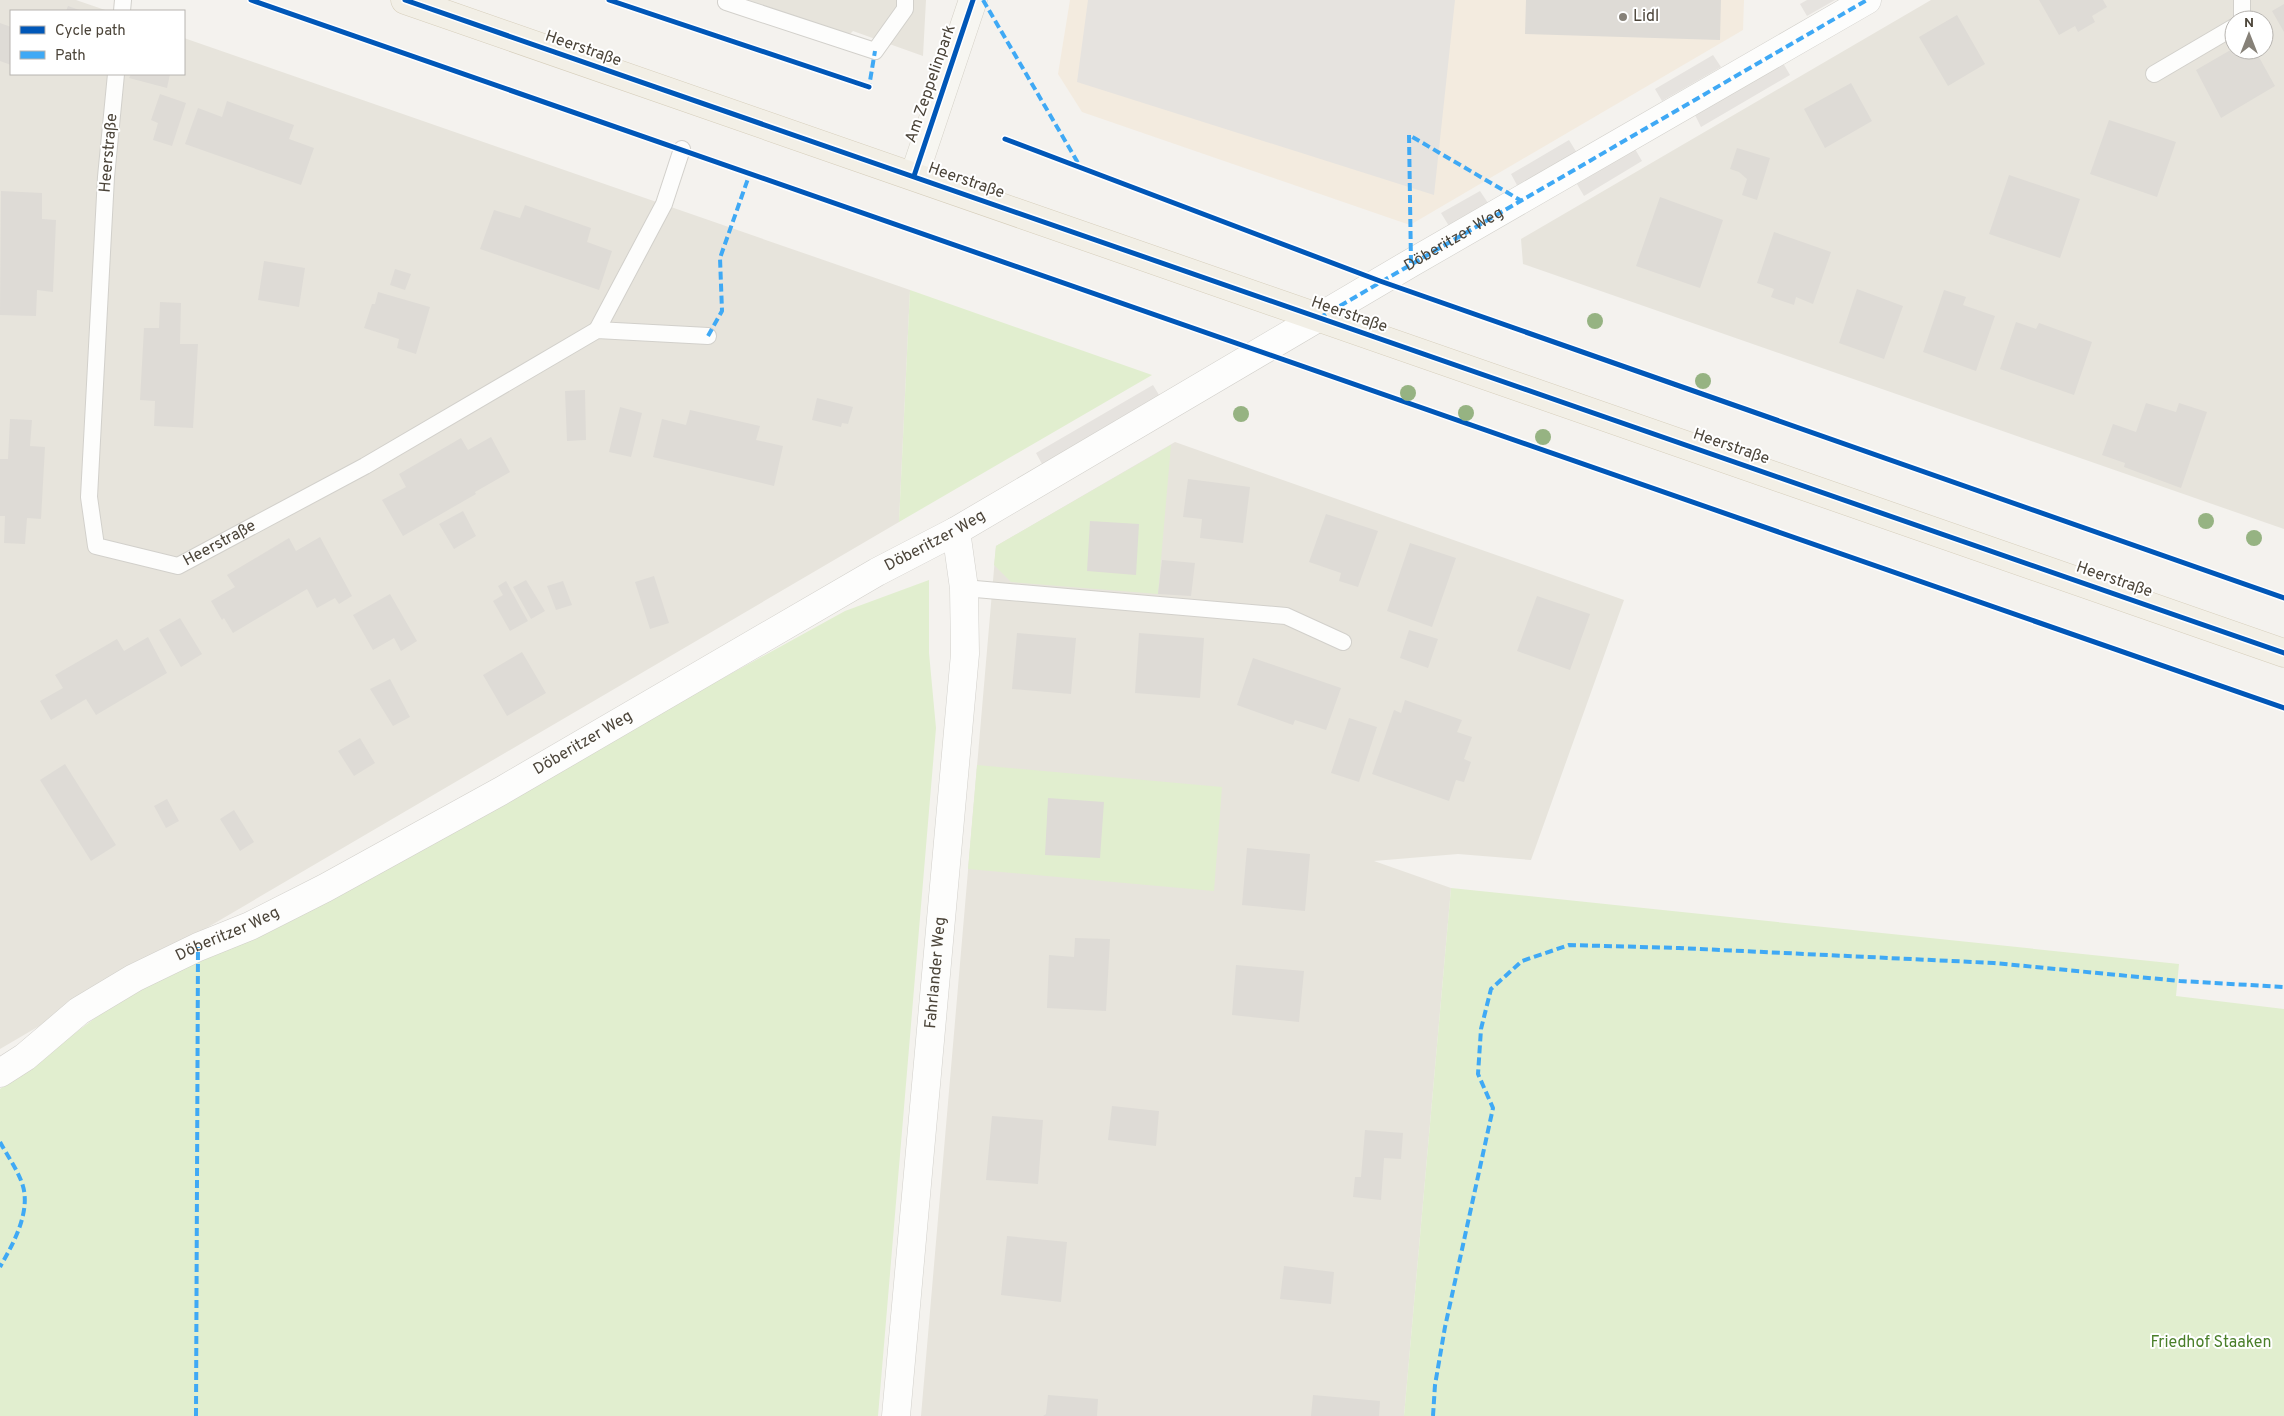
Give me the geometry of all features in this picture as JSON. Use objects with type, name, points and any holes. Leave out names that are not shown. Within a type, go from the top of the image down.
[{"type":"main road","name":"Heerstraße","points":[[405,0],[2284,653]]},
{"type":"main road","name":"Am Zeppelinpark","points":[[914,176],[973,0]]},
{"type":"street","name":"Döberitzer Weg","points":[[0,1073],[25,1057],[79,1011],[134,978],[198,947],[250,926],[334,883],[501,791],[876,572],[956,531],[1867,0]]},
{"type":"street","name":"Fahrlander Weg","points":[[896,1416],[965,654],[964,588],[956,531]]},
{"type":"lane","points":[[726,2],[875,51],[905,9],[906,0]]},
{"type":"lane","points":[[2154,74],[2224,32]]},
{"type":"lane","name":"Heerstraße","points":[[116,75],[105,186],[89,497],[96,546],[178,566],[365,466],[597,330]]},
{"type":"lane","points":[[682,150],[664,204],[597,330],[708,336]]},
{"type":"lane","points":[[964,588],[1286,616],[1343,642]]},
{"type":"shaded area","points":[[0,0],[76,0],[105,10],[10,10],[10,75],[185,75],[185,38],[910,290],[899,522],[0,1049]]},
{"type":"shaded area","points":[[748,0],[926,0],[923,56],[853,31],[849,35]]},
{"type":"shaded area","points":[[1070,0],[1744,0],[1743,30],[1410,225],[1082,112],[1058,74]]},
{"type":"shaded area","points":[[1088,0],[1455,0],[1434,195],[1077,82]]},
{"type":"shaded area","points":[[1807,0],[1835,0],[1807,16],[1800,4]]},
{"type":"shaded area","points":[[1931,0],[2284,0],[2284,529],[1523,264],[1521,239]]},
{"type":"shaded area","points":[[1713,55],[1721,67],[1662,101],[1655,89]]},
{"type":"shaded area","points":[[1783,63],[1790,75],[1701,127],[1695,115]]},
{"type":"shaded area","points":[[1569,140],[1577,153],[1518,187],[1511,174]]},
{"type":"shaded area","points":[[1635,149],[1642,161],[1584,196],[1577,184]]},
{"type":"shaded area","points":[[1480,191],[1488,203],[1449,226],[1441,213]]},
{"type":"shaded area","points":[[1153,385],[1159,395],[1042,464],[1036,453]]},
{"type":"shaded area","points":[[1175,442],[1624,600],[1531,860],[1458,854],[1374,861],[1451,888],[1404,1416],[921,1416],[996,546]]},
{"type":"green space","points":[[910,290],[1152,375],[899,522]]},
{"type":"green space","points":[[1171,445],[1158,594],[1011,582],[994,565],[996,546]]},
{"type":"green space","points":[[929,580],[929,653],[936,728],[878,1416],[0,1416],[0,1089],[138,986],[654,716],[845,611]]},
{"type":"green space","points":[[977,765],[1222,787],[1214,891],[968,869]]},
{"type":"green space","name":"Friedhof Staaken","points":[[1451,888],[2179,964],[2176,996],[2284,1009],[2284,1416],[1404,1416]]},
{"type":"building","name":"Lidl","points":[[1526,0],[1721,0],[1720,40],[1525,34]]},
{"type":"building","points":[[2039,0],[2103,0],[2107,7],[2092,16],[2095,22],[2078,32],[2075,26],[2059,35]]},
{"type":"building","points":[[2284,4],[2284,32],[2274,14],[2274,10]]},
{"type":"building","points":[[68,6],[79,10],[66,10]]},
{"type":"building","points":[[1957,15],[1985,64],[1948,86],[1919,37]]},
{"type":"building","points":[[0,23],[10,27],[10,65],[0,61]]},
{"type":"building","points":[[2224,54],[2224,60],[2261,60],[2275,86],[2221,118],[2196,70]]},
{"type":"building","points":[[130,75],[170,75],[167,88],[129,78]]},
{"type":"building","points":[[1851,83],[1872,121],[1825,148],[1804,109]]},
{"type":"building","points":[[160,94],[186,103],[172,146],[153,140],[158,123],[151,120]]},
{"type":"building","points":[[227,101],[294,125],[289,139],[314,148],[301,185],[185,144],[198,108],[222,117]]},
{"type":"building","points":[[2109,120],[2176,142],[2157,197],[2090,174]]},
{"type":"building","points":[[1737,148],[1770,158],[1757,200],[1742,195],[1747,179],[1739,172],[1730,169]]},
{"type":"building","points":[[2009,175],[2080,199],[2060,258],[1989,234]]},
{"type":"building","points":[[1,191],[42,193],[42,219],[56,220],[53,292],[37,290],[36,316],[0,315]]},
{"type":"building","points":[[1660,197],[1723,220],[1700,288],[1636,266]]},
{"type":"building","points":[[525,205],[591,228],[587,242],[612,251],[599,290],[480,249],[494,210],[520,218]]},
{"type":"building","points":[[1774,232],[1831,252],[1813,304],[1796,297],[1794,305],[1771,297],[1774,289],[1757,283]]},
{"type":"building","points":[[264,261],[305,268],[299,307],[258,300]]},
{"type":"building","points":[[395,269],[411,274],[405,290],[390,285]]},
{"type":"building","points":[[1857,289],[1903,306],[1884,359],[1839,343]]},
{"type":"building","points":[[1944,290],[1966,297],[1963,305],[1995,316],[1976,371],[1923,352]]},
{"type":"building","points":[[378,292],[430,307],[416,354],[397,348],[399,339],[364,328],[372,304],[375,304]]},
{"type":"building","points":[[160,302],[181,303],[180,344],[198,344],[193,428],[154,426],[155,401],[140,400],[144,328],[159,328]]},
{"type":"building","points":[[2016,322],[2036,329],[2039,323],[2092,342],[2074,395],[2000,369]]},
{"type":"building","points":[[585,390],[586,440],[567,441],[565,391]]},
{"type":"building","points":[[817,398],[853,407],[848,424],[842,423],[841,427],[812,420]]},
{"type":"building","points":[[2146,403],[2176,412],[2179,403],[2207,412],[2181,488],[2124,467],[2125,463],[2102,455],[2113,424],[2136,432]]},
{"type":"building","points":[[620,407],[642,413],[631,457],[609,452]]},
{"type":"building","points":[[690,410],[760,426],[756,440],[783,446],[774,486],[653,457],[662,419],[686,425]]},
{"type":"building","points":[[10,419],[32,420],[30,446],[45,447],[41,519],[27,518],[25,544],[4,543],[5,516],[0,516],[0,459],[8,459]]},
{"type":"building","points":[[491,437],[510,472],[403,536],[382,500],[406,487],[399,474],[461,438],[468,450]]},
{"type":"building","points":[[1188,479],[1250,487],[1243,543],[1200,538],[1202,519],[1183,517]]},
{"type":"building","points":[[463,511],[476,536],[454,549],[439,524]]},
{"type":"building","points":[[1326,514],[1378,531],[1358,587],[1339,581],[1341,573],[1309,562]]},
{"type":"building","points":[[1090,521],[1139,524],[1136,575],[1087,571]]},
{"type":"building","points":[[320,537],[352,596],[339,604],[335,598],[317,608],[307,589],[233,633],[224,618],[222,620],[211,601],[235,587],[227,575],[289,538],[296,551]]},
{"type":"building","points":[[1410,543],[1456,558],[1432,627],[1387,611]]},
{"type":"building","points":[[1162,560],[1195,563],[1191,596],[1158,594]]},
{"type":"building","points":[[654,576],[669,623],[650,629],[635,582]]},
{"type":"building","points":[[526,580],[545,611],[531,619],[513,587]]},
{"type":"building","points":[[506,581],[528,621],[510,631],[493,601],[503,595],[498,586]]},
{"type":"building","points":[[563,581],[572,605],[556,610],[547,586]]},
{"type":"building","points":[[390,594],[417,641],[401,651],[394,638],[373,650],[353,615]]},
{"type":"building","points":[[1537,596],[1590,614],[1570,670],[1517,651]]},
{"type":"building","points":[[180,618],[202,654],[181,667],[159,630]]},
{"type":"building","points":[[1409,630],[1438,639],[1428,668],[1400,658]]},
{"type":"building","points":[[1017,633],[1076,638],[1071,694],[1012,689]]},
{"type":"building","points":[[1139,633],[1204,638],[1200,698],[1135,693]]},
{"type":"building","points":[[148,637],[167,673],[96,715],[86,699],[51,720],[40,701],[63,688],[55,675],[117,639],[124,651]]},
{"type":"building","points":[[522,652],[546,693],[507,716],[483,675]]},
{"type":"building","points":[[1253,658],[1341,688],[1326,730],[1295,720],[1293,725],[1237,705]]},
{"type":"building","points":[[390,679],[410,717],[393,726],[370,689]]},
{"type":"building","points":[[1405,700],[1462,720],[1457,732],[1472,737],[1464,759],[1471,762],[1464,782],[1456,780],[1449,801],[1372,774],[1394,710],[1401,713]]},
{"type":"building","points":[[1349,718],[1377,727],[1359,782],[1331,773]]},
{"type":"building","points":[[360,738],[375,763],[354,776],[338,751]]},
{"type":"building","points":[[65,764],[116,845],[91,861],[40,780]]},
{"type":"building","points":[[1048,798],[1104,802],[1100,858],[1045,855]]},
{"type":"building","points":[[167,799],[179,821],[166,828],[154,806]]},
{"type":"building","points":[[234,810],[254,842],[240,851],[220,819]]},
{"type":"building","points":[[1247,848],[1310,854],[1305,911],[1242,905]]},
{"type":"building","points":[[1075,938],[1110,939],[1106,1011],[1047,1008],[1049,955],[1074,957]]},
{"type":"building","points":[[1236,965],[1304,971],[1299,1022],[1232,1015]]},
{"type":"building","points":[[1112,1106],[1159,1111],[1156,1146],[1108,1140]]},
{"type":"building","points":[[992,1116],[1043,1120],[1038,1184],[986,1180]]},
{"type":"building","points":[[1365,1130],[1403,1133],[1401,1159],[1384,1158],[1381,1200],[1353,1197],[1355,1177],[1361,1177]]},
{"type":"building","points":[[1007,1236],[1067,1242],[1061,1302],[1001,1295]]},
{"type":"building","points":[[1284,1266],[1334,1272],[1331,1304],[1280,1299]]},
{"type":"building","points":[[1048,1395],[1098,1399],[1097,1416],[1043,1416],[1046,1414]]},
{"type":"building","points":[[1313,1395],[1380,1401],[1379,1416],[1311,1416]]},
{"type":"marked path","points":[[983,0],[1081,168]]},
{"type":"marked path","points":[[1319,318],[1867,0]]},
{"type":"marked path","points":[[865,85],[869,87],[875,51]]},
{"type":"marked path","points":[[1411,263],[1409,135],[1520,200]]},
{"type":"marked path","points":[[708,336],[722,311],[720,258],[750,173]]},
{"type":"marked path","points":[[1433,1416],[1435,1385],[1445,1327],[1493,1108],[1478,1074],[1481,1029],[1491,989],[1522,961],[1569,945],[1679,948],[1994,963],[2180,981],[2284,987]]},
{"type":"marked path","points":[[196,1416],[198,947]]},
{"type":"marked path","points":[[0,1142],[22,1183],[25,1205],[20,1227],[0,1267]]},
{"type":"cycle path","points":[[251,0],[2284,708]]},
{"type":"cycle path","points":[[405,0],[2284,653]]},
{"type":"cycle path","points":[[609,0],[869,87]]},
{"type":"cycle path","points":[[914,176],[973,0]]},
{"type":"cycle path","points":[[1005,139],[1380,281],[2284,598]]},
{"type":"place","name":"Lidl","points":[[1623,17]]}]
